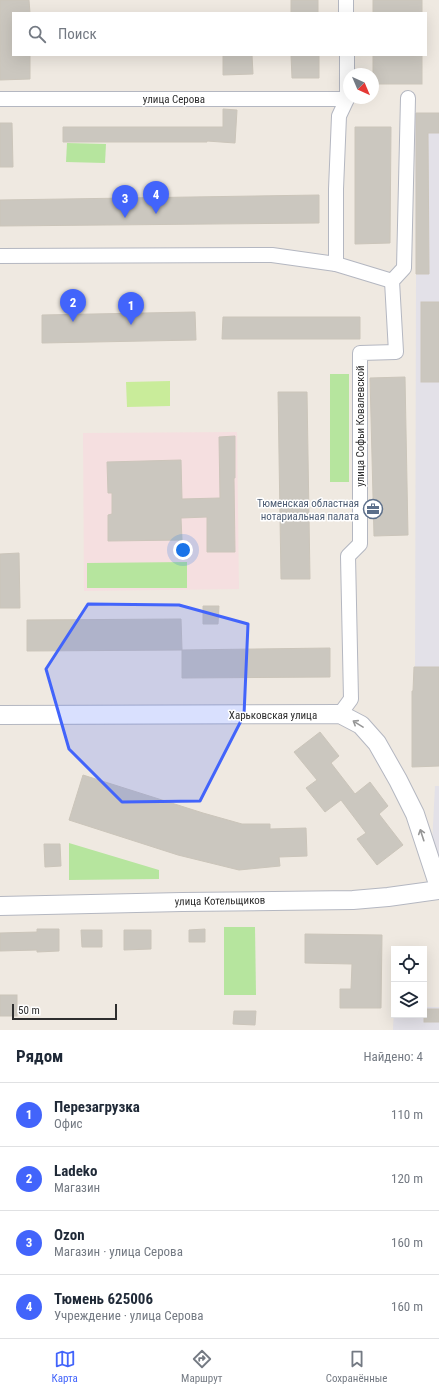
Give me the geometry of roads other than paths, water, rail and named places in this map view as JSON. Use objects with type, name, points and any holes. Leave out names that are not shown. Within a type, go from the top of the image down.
[{"type":"street","points":[[346,0],[346,12]]},
{"type":"street","points":[[347,56],[347,68]]},
{"type":"street","points":[[0,256],[272,255],[336,264],[392,281],[404,268],[408,98]]},
{"type":"street","name":"улица Серова","points":[[0,99],[343,99]]},
{"type":"street","points":[[336,264],[336,189],[339,116],[345,104]]},
{"type":"street","name":"улица Софьи Ковалевской","points":[[340,714],[350,699],[348,556],[360,544],[360,353],[396,352],[392,281]]},
{"type":"street","name":"Харьковская улица","points":[[0,715],[340,714],[361,725],[377,744],[398,780],[415,814],[439,889]]},
{"type":"street","name":"улица Котельщиков","points":[[0,906],[353,900],[388,897],[439,889]]},
{"type":"place","name":"Тюмень 625006","points":[[156,214]]},
{"type":"place","name":"Ozon","points":[[125,218]]},
{"type":"place","name":"Ladeko","points":[[73,322]]},
{"type":"place","name":"Перезагрузка","points":[[131,325]]},
{"type":"place","name":"Тюменская областная нотариальная палата","points":[[373,509]]}]
